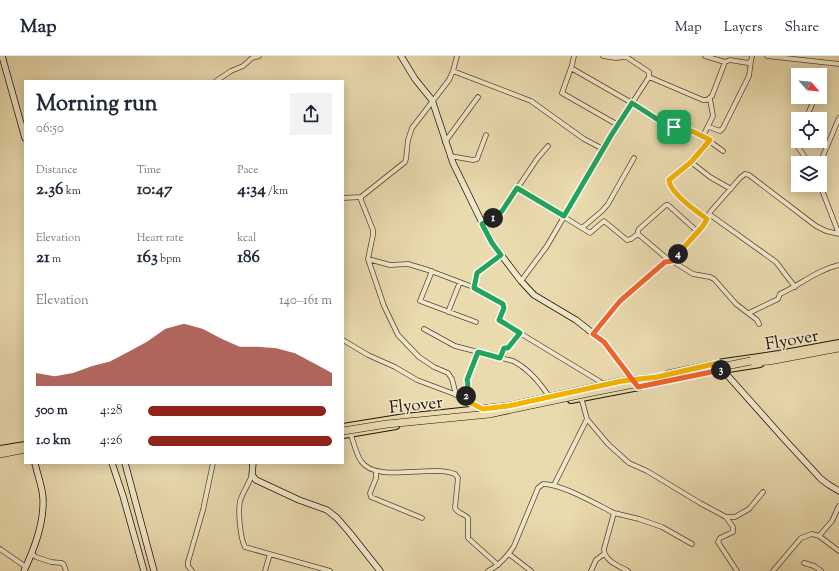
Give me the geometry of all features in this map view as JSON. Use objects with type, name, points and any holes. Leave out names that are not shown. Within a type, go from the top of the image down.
[{"type":"highway","name":"Flyover","points":[[345,428],[489,414],[750,361],[754,362],[769,360],[839,348]]},
{"type":"highway","points":[[0,454],[24,449]]},
{"type":"main road","points":[[345,428],[404,417],[508,406],[604,385],[657,377],[718,363],[839,343]]},
{"type":"main road","points":[[344,435],[391,427],[485,417],[839,348]]},
{"type":"main road","points":[[0,450],[24,445]]},
{"type":"main road","points":[[0,457],[24,452]]},
{"type":"street","points":[[2,56],[24,134]]},
{"type":"street","points":[[218,80],[231,71],[243,66],[252,58],[259,56]]},
{"type":"street","points":[[401,56],[415,79],[432,100],[450,156],[492,243],[521,281],[534,295],[576,320],[604,342],[638,387]]},
{"type":"street","points":[[344,198],[361,198],[405,162],[408,140],[412,128],[432,100],[449,80],[457,56]]},
{"type":"street","points":[[574,56],[562,93],[618,125]]},
{"type":"street","points":[[521,281],[547,246],[603,149],[649,77],[650,74],[648,70],[624,56],[618,58],[604,56]]},
{"type":"street","points":[[705,56],[748,63],[750,61]]},
{"type":"street","points":[[709,127],[720,131],[723,128],[749,76],[750,61],[752,56]]},
{"type":"street","points":[[767,56],[839,64]]},
{"type":"street","points":[[703,136],[709,127],[713,116],[710,99],[727,59]]},
{"type":"street","points":[[571,68],[666,124],[703,136],[723,151]]},
{"type":"street","points":[[453,71],[531,101],[584,139],[603,149]]},
{"type":"street","points":[[649,77],[695,98],[703,100],[710,99]]},
{"type":"street","points":[[445,142],[478,97]]},
{"type":"street","points":[[823,156],[839,118]]},
{"type":"street","points":[[450,156],[472,160],[477,159],[486,135]]},
{"type":"street","points":[[707,219],[689,206],[670,184],[669,180],[691,162],[710,140]]},
{"type":"street","points":[[482,224],[494,218],[502,211],[537,158],[548,146]]},
{"type":"street","points":[[582,228],[608,204],[634,158]]},
{"type":"street","points":[[691,162],[710,177],[731,189]]},
{"type":"street","points":[[593,334],[620,301],[665,262],[671,261],[698,232],[705,223],[709,214],[745,174],[816,226],[826,231],[839,234],[823,192]]},
{"type":"street","points":[[517,188],[588,232],[591,232],[604,221],[627,240],[631,239],[638,234],[639,229],[668,205],[698,232]]},
{"type":"street","points":[[361,198],[373,230],[368,259],[384,306],[398,335],[419,357],[448,374],[452,379],[456,395]]},
{"type":"street","points":[[709,214],[776,262],[795,287]]},
{"type":"street","points":[[638,234],[671,261],[693,274],[714,279],[736,304],[749,313],[757,320],[759,324]]},
{"type":"street","points":[[474,288],[477,273],[501,255]]},
{"type":"street","points":[[368,259],[390,265],[408,264],[432,271],[474,288],[503,304],[504,308],[499,320],[599,381],[604,385],[608,393]]},
{"type":"street","points":[[749,313],[778,299],[780,294],[795,287],[817,273],[839,265]]},
{"type":"street","points":[[432,271],[420,300],[476,322]]},
{"type":"street","points":[[448,312],[460,282]]},
{"type":"street","points":[[424,330],[455,346],[519,364],[538,381],[554,404]]},
{"type":"street","points":[[500,358],[504,348],[508,348],[520,333]]},
{"type":"street","points":[[344,341],[368,355],[395,367],[417,380],[456,395],[483,409],[485,417]]},
{"type":"street","points":[[465,400],[468,388],[467,380],[478,352]]},
{"type":"street","points":[[718,363],[722,370],[800,457],[829,486],[839,491]]},
{"type":"street","points":[[579,391],[587,419],[608,444],[629,463],[647,471],[726,517],[733,527],[733,532],[720,538],[718,542],[737,571]]},
{"type":"street","points":[[554,486],[587,419]]},
{"type":"street","points":[[345,428],[351,434],[360,461],[376,471],[437,472],[455,474],[458,478],[455,508],[457,512],[468,518],[468,538],[498,565]]},
{"type":"street","points":[[0,549],[25,569],[32,554],[39,531],[43,499],[35,464]]},
{"type":"street","points":[[112,464],[144,571]]},
{"type":"street","points":[[125,464],[154,571]]},
{"type":"street","points":[[192,571],[188,566],[188,562],[203,510],[213,464]]},
{"type":"street","points":[[253,464],[252,475],[240,501],[240,525],[243,544],[248,548],[330,571]]},
{"type":"street","points":[[376,471],[376,478],[370,493],[371,497],[422,518]]},
{"type":"street","points":[[252,475],[256,480],[298,500],[327,510],[350,532],[380,571]]},
{"type":"street","points":[[488,571],[498,565],[509,554],[514,546],[540,486],[543,484],[554,486],[586,499],[614,513],[655,524],[692,544]]},
{"type":"street","points":[[726,517],[735,517],[749,509],[763,492]]},
{"type":"street","points":[[819,536],[839,509]]},
{"type":"street","points":[[614,513],[604,554],[607,558],[628,571]]},
{"type":"street","points":[[773,571],[801,538],[812,534],[819,536],[839,551]]},
{"type":"street","points":[[32,554],[36,557],[51,562],[62,563],[66,571]]},
{"type":"street","points":[[265,571],[270,554]]},
{"type":"street","points":[[509,554],[531,571]]},
{"type":"street","points":[[591,571],[596,560],[604,554]]},
{"type":"street","points":[[804,563],[814,566],[821,571]]},
{"type":"street","points":[[308,571],[310,565]]},
{"type":"route","points":[[674,127],[660,121],[632,103],[564,216],[517,188],[502,211],[494,218],[482,224],[492,243],[501,255],[477,273],[474,288],[503,304],[504,308],[499,320],[520,333],[508,348],[504,348],[500,358],[478,352],[467,380],[468,388],[465,400],[483,409],[508,406],[622,381],[633,380],[657,377],[718,363],[722,370],[638,387],[633,380],[604,342],[593,334],[620,301],[665,262],[672,261],[674,259],[698,232],[707,219],[689,206],[671,187],[669,180],[691,162],[710,140],[694,132],[674,127]]}]
